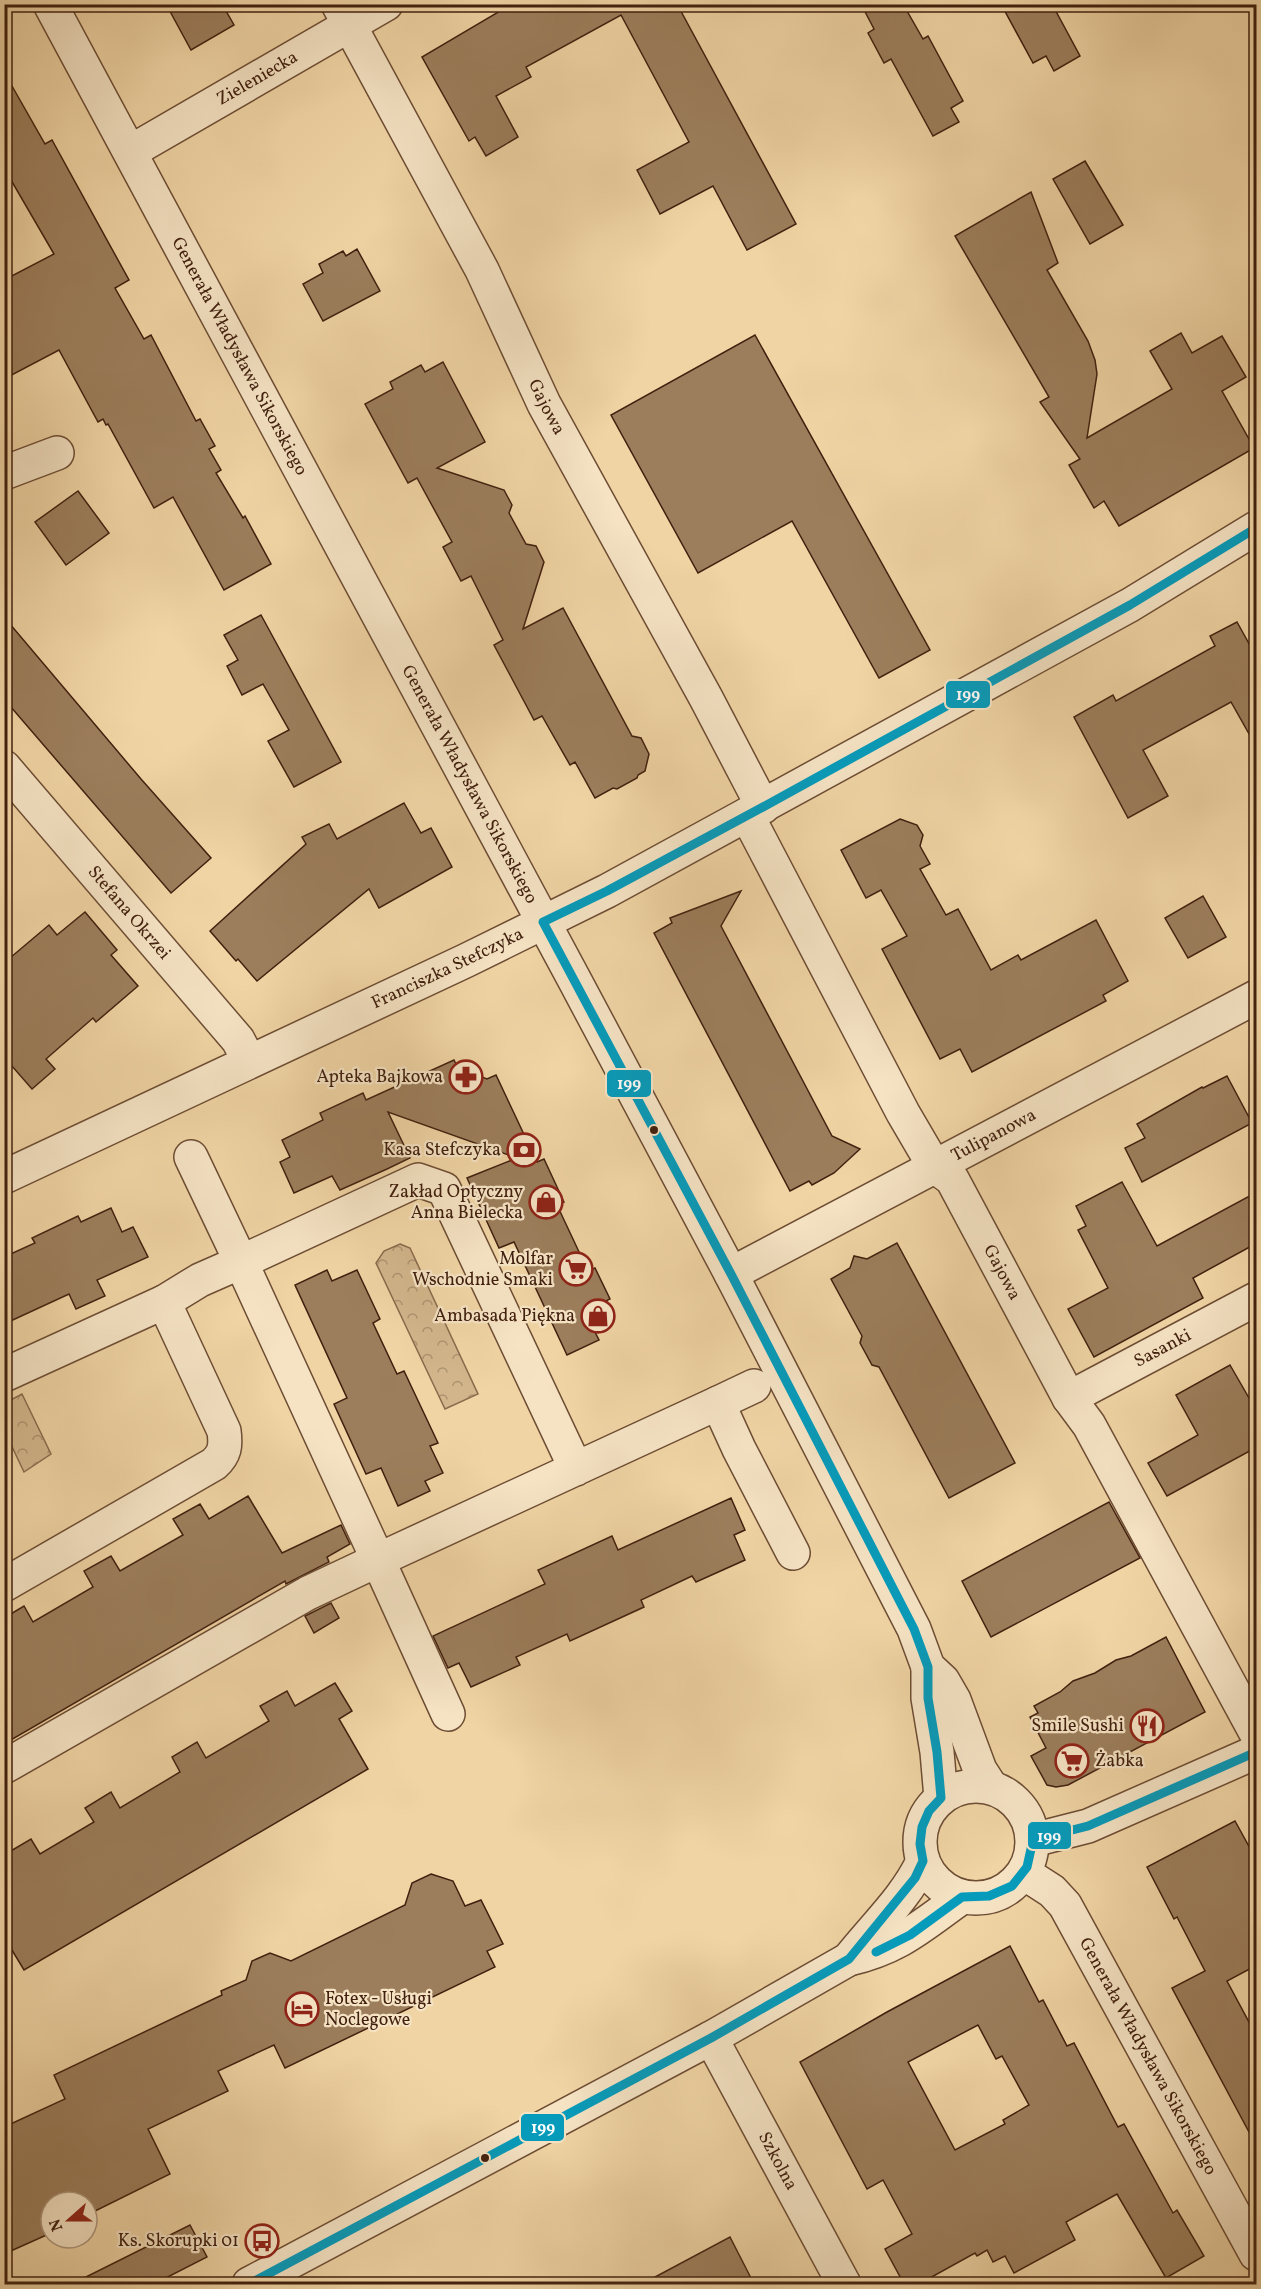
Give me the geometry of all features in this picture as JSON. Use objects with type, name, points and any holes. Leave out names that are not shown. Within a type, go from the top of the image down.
[{"type":"street","name":"Generała Władysława Sikorskiego","points":[[50,4],[731,1274],[914,1629],[928,1667],[928,1698],[937,1752],[941,1798]]},
{"type":"street","name":"Zieleniecka","points":[[130,152],[344,15],[386,4]]},
{"type":"street","name":"Gajowa","points":[[344,15],[482,270],[544,404],[706,698],[755,811],[903,1113],[934,1166],[952,1179],[1069,1398],[1089,1425],[1257,1732]]},
{"type":"street","points":[[4,473],[57,453]]},
{"type":"street","name":"Franciszka Stefczyka","points":[[4,1176],[465,961],[607,891],[1130,605],[1257,528]]},
{"type":"street","name":"Stefana Okrzei","points":[[4,767],[238,1040],[249,1061]]},
{"type":"street","name":"Tulipanowa","points":[[731,1274],[1257,998]]},
{"type":"street","points":[[191,1157],[448,1714]]},
{"type":"street","points":[[4,1375],[164,1302],[200,1280],[418,1180],[444,1188],[576,1469]]},
{"type":"street","name":"Sasanki","points":[[1069,1398],[1257,1299]]},
{"type":"street","points":[[4,1585],[214,1464],[222,1456],[226,1445],[224,1431],[164,1302]]},
{"type":"street","points":[[4,1767],[308,1593],[754,1386]]},
{"type":"street","points":[[718,1403],[793,1553]]},
{"type":"street","name":"Generała Władysława Sikorskiego","points":[[928,1667],[944,1681],[954,1700],[980,1770],[991,1787]]},
{"type":"street","points":[[1033,1840],[1088,1826],[1257,1752]]},
{"type":"street","points":[[965,1786],[991,1787],[1012,1798],[1021,1807],[1031,1828],[1033,1840],[1031,1857],[1024,1873],[1015,1884],[996,1895],[976,1899],[962,1897],[942,1887],[934,1880],[923,1861],[920,1844],[922,1827],[929,1811],[941,1798],[952,1791],[965,1786]]},
{"type":"street","points":[[849,1959],[901,1898],[915,1878],[923,1861]]},
{"type":"street","name":"Generała Władysława Sikorskiego","points":[[1024,1873],[1052,1891],[1065,1905],[1257,2254]]},
{"type":"street","points":[[249,2284],[711,2038],[849,1959],[874,1953],[901,1941],[962,1897]]},
{"type":"street","name":"Szkolna","points":[[711,2038],[844,2284]]},
{"type":"green space","points":[[400,1244],[410,1248],[478,1394],[445,1409],[376,1263],[384,1251]]},
{"type":"green space","points":[[22,1394],[51,1454],[24,1472],[5,1432],[5,1403]]},
{"type":"building","points":[[166,4],[222,4],[234,25],[191,50]]},
{"type":"building","points":[[512,4],[677,4],[796,224],[747,250],[713,186],[660,214],[637,170],[689,142],[621,15],[526,67],[531,77],[496,96],[518,137],[486,156],[475,137],[469,141],[422,57]]},
{"type":"building","points":[[861,4],[903,4],[923,39],[928,36],[963,101],[951,108],[959,122],[933,136],[891,59],[884,63],[868,33],[874,29]]},
{"type":"building","points":[[1001,4],[1052,4],[1080,56],[1054,71],[1046,56],[1033,63]]},
{"type":"building","points":[[4,72],[45,144],[52,140],[129,280],[115,288],[144,339],[151,335],[196,421],[200,419],[215,446],[209,449],[221,470],[216,473],[243,518],[245,516],[271,564],[224,590],[173,497],[154,508],[108,424],[106,425],[103,419],[98,422],[59,350],[4,379],[4,280],[54,254],[4,168]]},
{"type":"building","points":[[1085,161],[1123,225],[1090,244],[1053,179]]},
{"type":"building","points":[[1031,192],[1058,263],[1047,270],[1088,341],[1095,360],[1097,374],[1087,438],[1172,389],[1150,351],[1181,333],[1192,353],[1222,336],[1246,377],[1222,391],[1254,448],[1119,526],[1104,501],[1094,508],[1069,465],[1080,459],[1040,402],[1049,397],[955,236]]},
{"type":"building","points":[[357,249],[380,291],[323,321],[303,284],[323,273],[319,264],[343,251],[346,256]]},
{"type":"building","points":[[755,335],[930,650],[879,678],[792,521],[698,573],[611,415]]},
{"type":"building","points":[[443,362],[485,442],[437,468],[504,490],[512,505],[509,513],[526,544],[536,546],[544,562],[523,629],[563,608],[632,736],[641,738],[649,754],[645,771],[637,778],[595,798],[575,762],[570,765],[542,716],[534,720],[494,645],[503,640],[471,576],[461,581],[443,547],[452,542],[417,478],[408,483],[365,404],[393,389],[390,382],[421,365],[425,372]]},
{"type":"building","points":[[78,491],[109,533],[66,565],[35,522]]},
{"type":"building","points":[[261,615],[341,762],[294,787],[268,741],[289,730],[263,684],[242,695],[227,666],[238,660],[224,635]]},
{"type":"building","points":[[4,617],[211,858],[171,893],[4,699]]},
{"type":"building","points":[[1237,622],[1257,658],[1257,748],[1231,702],[1143,750],[1168,796],[1128,818],[1074,717],[1113,695],[1116,701],[1215,646],[1210,636]]},
{"type":"building","points":[[404,803],[421,833],[431,828],[452,867],[379,908],[369,889],[257,981],[210,931],[306,844],[302,837],[329,824],[337,839]]},
{"type":"building","points":[[900,819],[917,825],[923,835],[920,846],[930,864],[920,869],[946,915],[958,909],[991,970],[1018,955],[1021,960],[1096,920],[1128,981],[1103,995],[1106,1001],[972,1072],[960,1049],[940,1059],[882,949],[907,936],[881,890],[866,898],[841,850]]},
{"type":"building","points":[[741,891],[721,926],[832,1136],[860,1149],[834,1173],[812,1185],[809,1181],[790,1191],[654,933],[672,923],[670,918]]},
{"type":"building","points":[[1203,896],[1226,937],[1188,958],[1165,918]]},
{"type":"building","points":[[85,912],[117,950],[111,955],[138,986],[96,1022],[93,1018],[46,1059],[55,1069],[32,1089],[4,1057],[4,963],[49,925],[57,935]]},
{"type":"building","points":[[454,1060],[458,1068],[487,1079],[496,1075],[537,1162],[544,1159],[564,1202],[557,1205],[588,1271],[595,1268],[610,1299],[602,1303],[611,1320],[593,1328],[599,1340],[567,1355],[514,1242],[499,1248],[467,1178],[517,1158],[388,1112],[410,1158],[387,1169],[340,1190],[332,1176],[294,1193],[280,1162],[290,1157],[282,1140],[323,1120],[320,1113],[363,1093],[366,1100]]},
{"type":"building","points":[[1227,1076],[1252,1123],[1142,1182],[1125,1148],[1145,1138],[1137,1124],[1202,1087]]},
{"type":"building","points":[[1122,1182],[1157,1246],[1257,1192],[1257,1243],[1193,1278],[1203,1298],[1094,1357],[1068,1309],[1108,1288],[1078,1230],[1086,1226],[1076,1206]]},
{"type":"building","points":[[111,1208],[122,1232],[133,1227],[148,1257],[97,1280],[105,1296],[76,1309],[69,1294],[4,1324],[4,1257],[35,1243],[32,1238],[78,1216],[81,1222]]},
{"type":"building","points":[[897,1243],[1015,1463],[949,1498],[879,1367],[872,1365],[860,1343],[862,1336],[831,1279],[850,1268],[854,1256],[867,1259]]},
{"type":"building","points":[[327,1270],[332,1281],[357,1270],[380,1319],[373,1323],[397,1374],[404,1371],[438,1443],[430,1446],[443,1473],[425,1481],[430,1491],[398,1506],[381,1468],[366,1474],[334,1404],[347,1398],[295,1285]]},
{"type":"building","points":[[1230,1365],[1257,1412],[1257,1447],[1167,1496],[1148,1463],[1198,1435],[1176,1395]]},
{"type":"building","points":[[248,1496],[282,1553],[341,1525],[350,1544],[327,1557],[329,1562],[286,1584],[285,1581],[4,1744],[4,1618],[24,1606],[33,1622],[93,1587],[84,1571],[111,1556],[120,1571],[183,1535],[173,1519],[200,1504],[209,1519]]},
{"type":"building","points":[[731,1498],[745,1530],[734,1535],[745,1560],[696,1582],[692,1576],[641,1600],[644,1607],[570,1641],[567,1634],[516,1657],[520,1665],[471,1687],[459,1663],[448,1668],[433,1636],[545,1584],[538,1570],[612,1536],[618,1550]]},
{"type":"building","points":[[1109,1502],[1140,1558],[991,1637],[962,1581]]},
{"type":"building","points":[[331,1603],[339,1618],[314,1633],[305,1616]]},
{"type":"building","points":[[1166,1637],[1205,1712],[1068,1785],[1056,1787],[1047,1785],[1031,1756],[1046,1748],[1030,1717],[1038,1713],[1034,1706],[1060,1692],[1073,1681],[1095,1673],[1116,1660],[1131,1656]]},
{"type":"building","points":[[335,1683],[352,1711],[339,1719],[368,1769],[24,1970],[4,1937],[4,1855],[31,1839],[40,1854],[94,1822],[85,1808],[111,1792],[120,1808],[180,1772],[172,1757],[197,1742],[206,1758],[269,1721],[260,1706],[287,1691],[295,1706]]},
{"type":"building","points":[[1235,1821],[1257,1861],[1257,1965],[1227,1981],[1257,2037],[1257,2147],[1172,1988],[1205,1971],[1177,1917],[1174,1919],[1147,1867]]},
{"type":"building","points":[[431,1874],[453,1881],[465,1906],[481,1900],[503,1944],[487,1951],[495,1967],[285,2068],[274,2045],[218,2071],[228,2091],[148,2129],[170,2174],[99,2209],[99,2190],[39,2190],[39,2238],[4,2254],[4,2127],[65,2099],[54,2075],[222,1995],[221,1991],[246,1980],[252,1961],[270,1953],[291,1961],[405,1905],[412,1883]]},
{"type":"building","points":[[1010,1946],[1039,2002],[1043,2000],[1067,2046],[1074,2043],[1118,2127],[1124,2124],[1173,2213],[1177,2210],[1204,2256],[1166,2278],[1117,2194],[1066,2222],[1075,2240],[1014,2273],[1005,2256],[993,2262],[987,2250],[977,2256],[975,2253],[919,2284],[904,2284],[885,2249],[912,2234],[883,2180],[867,2189],[800,2062]],"holes":[[[978,2025],[996,2059],[1002,2056],[1029,2105],[1003,2120],[1005,2124],[955,2150],[908,2062]]]},
{"type":"building","points":[[190,2225],[207,2257],[154,2284],[72,2284]]},
{"type":"building","points":[[730,2237],[754,2284],[642,2284]]},
{"type":"transit line","name":"199","points":[[249,2284],[711,2038],[849,1959],[915,1878],[923,1861],[920,1844],[922,1827],[929,1811],[941,1798],[937,1752],[928,1698],[928,1667],[914,1629],[731,1274],[543,922],[607,891],[763,807],[1130,605],[1256,528]]},
{"type":"transit line","name":"199","points":[[876,1952],[910,1935],[962,1897],[989,1896],[1012,1886],[1027,1867],[1033,1840],[1088,1826],[1256,1752]]},
{"type":"place","name":"Apteka Bajkowa","points":[[466,1077]]},
{"type":"place","name":"Kasa Stefczyka","points":[[524,1150]]},
{"type":"place","name":"Zakład Optyczny Anna Bielecka","points":[[546,1202]]},
{"type":"place","name":"Molfar Wschodnie Smaki","points":[[576,1269]]},
{"type":"place","name":"Ambasada Piękna","points":[[598,1316]]},
{"type":"place","name":"Smile Sushi","points":[[1147,1726]]},
{"type":"place","name":"Żabka","points":[[1072,1761]]},
{"type":"place","name":"Fotex - Usługi Noclegowe","points":[[302,2009]]},
{"type":"place","name":"Ks. Skorupki 01","points":[[262,2241]]}]
